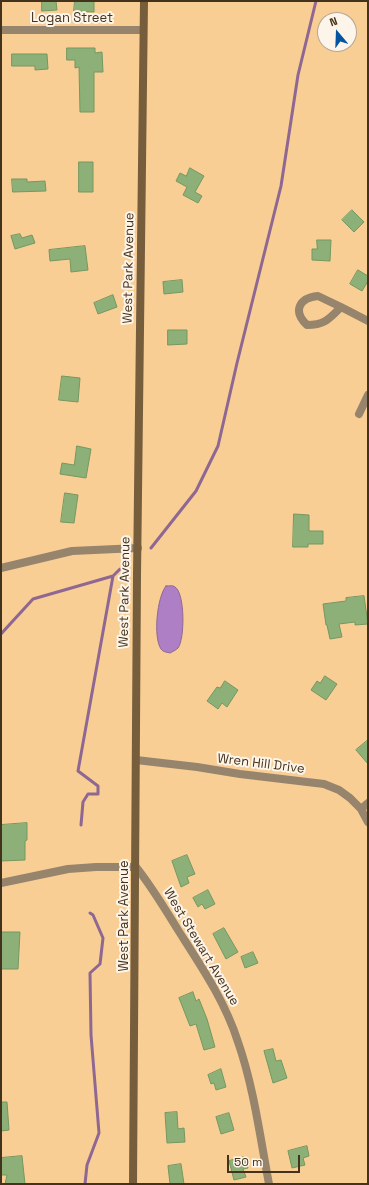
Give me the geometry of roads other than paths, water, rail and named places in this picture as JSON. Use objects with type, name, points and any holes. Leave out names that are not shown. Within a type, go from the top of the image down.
[{"type":"main road","name":"West Park Avenue","points":[[133,1184],[144,1]]},
{"type":"street","name":"Logan Street","points":[[1,30],[144,30]]},
{"type":"street","points":[[341,307],[329,319],[318,325],[308,326],[301,319],[298,310],[302,302],[309,297],[318,296],[341,307],[368,321]]},
{"type":"street","points":[[359,414],[368,395]]},
{"type":"street","points":[[1,568],[72,551],[138,548]]},
{"type":"street","name":"Wren Hill Drive","points":[[136,760],[324,784],[339,790],[350,798],[361,808],[368,822]]},
{"type":"street","points":[[361,808],[368,803]]},
{"type":"street","points":[[1,883],[68,869],[136,867]]},
{"type":"street","name":"West Stewart Avenue","points":[[136,867],[145,878],[183,938],[217,993],[229,1017],[239,1043],[247,1072],[269,1184]]},
{"type":"waterway","points":[[151,548],[196,491],[218,446],[281,186],[298,75],[316,1]]},
{"type":"waterway","points":[[1,634],[33,599],[113,576],[120,569]]},
{"type":"waterway","points":[[81,825],[83,802],[88,794],[98,794],[98,786],[78,771],[113,576]]},
{"type":"waterway","points":[[85,1184],[87,1165],[99,1133],[91,1035],[90,973],[100,964],[103,938],[93,915],[90,913]]}]
